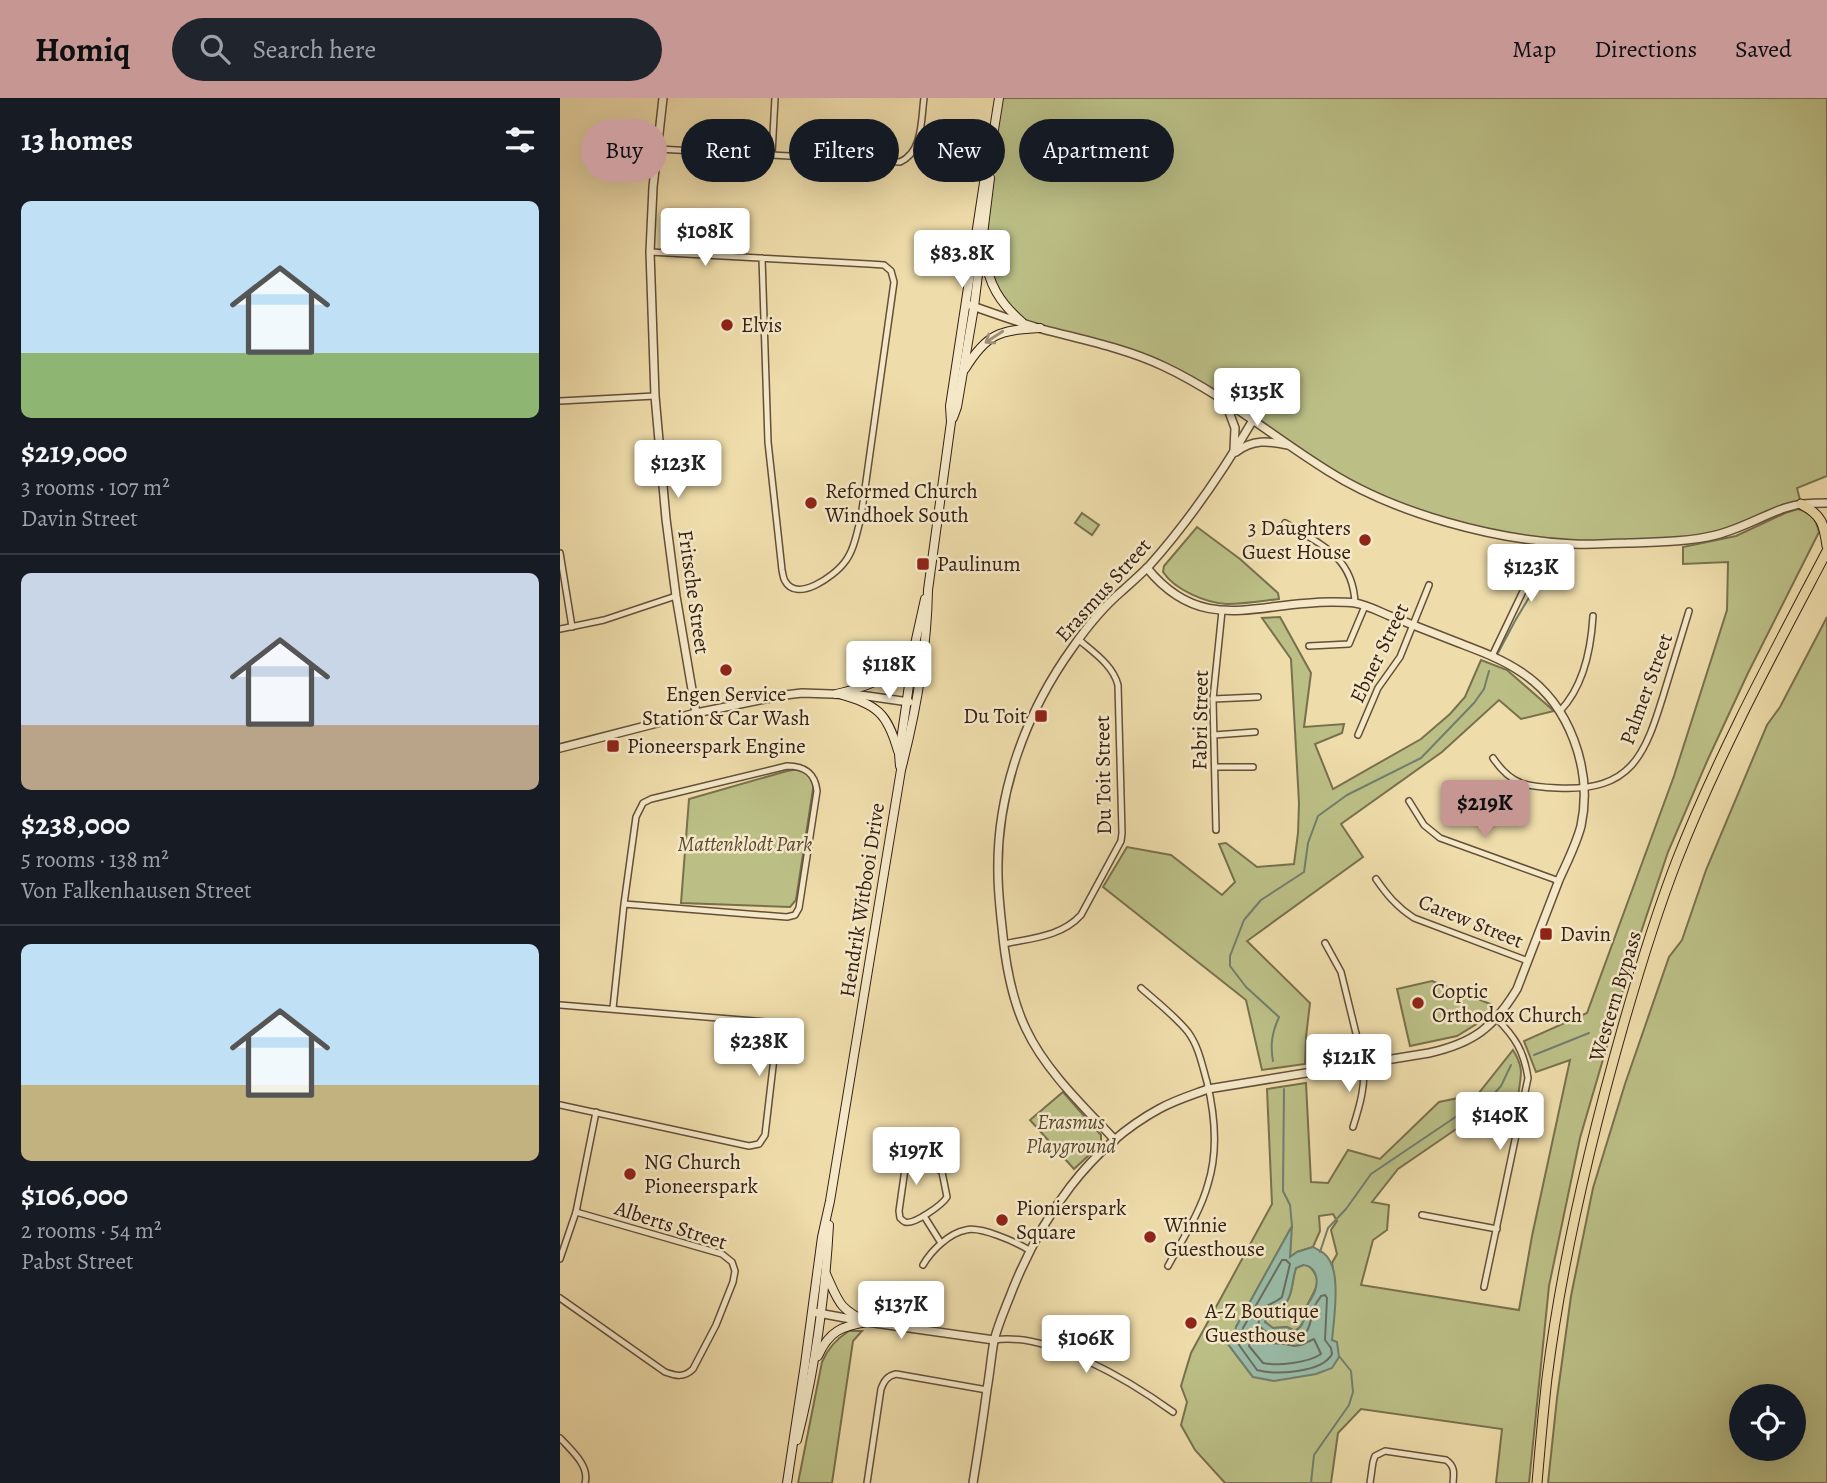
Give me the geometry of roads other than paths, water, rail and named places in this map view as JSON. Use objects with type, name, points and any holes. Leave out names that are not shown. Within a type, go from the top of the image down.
[{"type":"highway","points":[[1801,504],[1819,517],[1825,528],[1827,548]]},
{"type":"highway","name":"Western Bypass","points":[[1536,1483],[1547,1377],[1570,1240],[1603,1098],[1646,949],[1677,860],[1719,762],[1827,548]]},
{"type":"main road","name":"Hendrik Witbooi Drive","points":[[996,119],[999,98]]},
{"type":"main road","name":"Hendrik Witbooi Drive","points":[[951,422],[957,407],[963,373],[984,182]]},
{"type":"main road","name":"Hendrik Witbooi Drive","points":[[901,770],[899,754],[928,615],[928,590],[951,422],[950,406],[984,238],[989,182]]},
{"type":"main road","points":[[984,238],[986,268],[994,291],[1002,304],[1022,322]]},
{"type":"main road","points":[[963,373],[976,352],[996,334],[1040,328]]},
{"type":"main road","name":"Hendrik Witbooi Drive","points":[[787,1482],[814,1367],[822,1237],[901,770],[911,703],[915,644],[928,590]]},
{"type":"main road","points":[[836,694],[887,676],[901,665],[915,644]]},
{"type":"main road","points":[[836,694],[859,700],[876,709],[889,725],[899,754]]},
{"type":"main road","name":"Hendrik Witbooi Drive","points":[[787,1482],[826,1274],[830,1201]]},
{"type":"main road","points":[[826,1274],[844,1309],[867,1322]]},
{"type":"main road","points":[[814,1367],[825,1342],[832,1335],[849,1325],[867,1322]]},
{"type":"street","name":"Fritsche Street","points":[[661,119],[663,98]]},
{"type":"street","points":[[774,119],[775,98]]},
{"type":"street","points":[[775,154],[900,162],[908,158],[916,145],[924,98]]},
{"type":"street","name":"Fritsche Street","points":[[654,182],[650,252],[655,396],[662,483],[696,713]]},
{"type":"street","points":[[650,252],[762,258],[884,265],[891,271],[894,282],[857,534],[845,563],[820,584],[806,590],[793,589],[785,582],[782,570],[768,442],[762,258]]},
{"type":"street","points":[[971,305],[1140,356],[1225,401],[1329,472],[1362,490],[1442,520],[1489,532],[1576,545],[1702,538],[1735,529],[1786,508],[1801,504],[1827,503]]},
{"type":"street","points":[[560,401],[655,396]]},
{"type":"street","points":[[1225,401],[1235,428],[1233,454]]},
{"type":"street","name":"Erasmus Street","points":[[1115,1140],[1062,1081],[1034,1044],[1013,993],[1004,944],[998,872],[1003,807],[1018,751],[1053,676],[1078,639],[1187,522],[1253,420]]},
{"type":"street","points":[[1233,454],[1245,446],[1262,441],[1290,445]]},
{"type":"street","points":[[1285,523],[1335,554],[1344,564],[1353,585],[1355,603]]},
{"type":"street","points":[[560,553],[572,627]]},
{"type":"street","points":[[973,1483],[994,1340],[1030,1250],[1061,1199],[1094,1161],[1115,1140],[1160,1108],[1208,1089],[1452,1048],[1465,1042],[1496,1018],[1517,989],[1580,827],[1584,788],[1570,729],[1560,711],[1522,672],[1492,656],[1355,603],[1299,604],[1222,611],[1193,605],[1175,596],[1157,581],[1147,568]]},
{"type":"street","points":[[1492,656],[1525,587],[1523,583],[1500,575]]},
{"type":"street","name":"Ebner Street","points":[[1358,735],[1378,688],[1396,664],[1429,585]]},
{"type":"street","points":[[560,629],[629,612],[677,596]]},
{"type":"street","points":[[1309,646],[1349,644],[1365,606]]},
{"type":"street","name":"Fabri Street","points":[[1216,830],[1213,699],[1222,611]]},
{"type":"street","name":"Palmer Street","points":[[1493,758],[1502,771],[1517,782],[1545,788],[1584,788],[1600,785],[1625,773],[1639,758],[1652,731],[1689,611]]},
{"type":"street","points":[[1560,711],[1578,686],[1590,646],[1593,616]]},
{"type":"street","name":"Du Toit Street","points":[[1004,944],[1061,932],[1075,922],[1121,841],[1118,685],[1107,664],[1078,639]]},
{"type":"street","points":[[560,748],[696,713],[785,695],[860,695],[911,703]]},
{"type":"street","points":[[1213,699],[1258,697]]},
{"type":"street","points":[[1214,735],[1255,732]]},
{"type":"street","points":[[613,1008],[624,904],[636,817],[643,803],[787,766],[804,768],[813,776],[817,791],[799,908],[794,915],[787,917],[624,904]]},
{"type":"street","points":[[1214,767],[1253,767]]},
{"type":"street","points":[[1409,801],[1424,825],[1440,838],[1559,881]]},
{"type":"street","name":"Carew Street","points":[[1376,879],[1394,904],[1414,918],[1528,961]]},
{"type":"street","points":[[1325,943],[1341,972],[1363,1062],[1364,1088],[1353,1127]]},
{"type":"street","points":[[1141,988],[1189,1034],[1200,1057],[1208,1089],[1214,1139],[1212,1170],[1202,1203],[1168,1266]]},
{"type":"street","points":[[560,1005],[766,1022],[774,1025],[778,1032],[765,1135],[759,1144],[749,1146],[560,1105]]},
{"type":"street","points":[[1484,1287],[1528,1078],[1518,1043],[1496,1018]]},
{"type":"street","points":[[560,1259],[576,1212],[596,1112]]},
{"type":"street","points":[[912,1151],[940,1170],[944,1178],[946,1200],[924,1216],[908,1223],[899,1215],[907,1155],[912,1151]]},
{"type":"street","name":"Alberts Street","points":[[560,1298],[666,1372],[680,1376],[688,1375],[694,1369],[733,1282],[735,1271],[732,1262],[722,1254],[576,1212]]},
{"type":"street","points":[[1422,1215],[1497,1229]]},
{"type":"street","points":[[924,1216],[941,1243]]},
{"type":"street","points":[[923,1265],[929,1254],[941,1243],[961,1231],[974,1229],[1030,1250]]},
{"type":"street","points":[[817,1312],[867,1322],[1042,1345],[1078,1356],[1136,1387],[1173,1412]]},
{"type":"street","points":[[867,1483],[884,1380],[896,1374],[987,1390]]},
{"type":"street","points":[[560,1438],[584,1467],[587,1474],[586,1483]]},
{"type":"street","points":[[1370,1483],[1375,1456],[1385,1451],[1447,1460],[1454,1469],[1452,1483]]},
{"type":"water","points":[[1292,1226],[1290,1257],[1313,1247],[1327,1256],[1333,1268],[1336,1299],[1332,1340],[1337,1342],[1339,1357],[1332,1368],[1316,1374],[1274,1381],[1253,1377],[1228,1344],[1235,1337],[1236,1327]],"holes":[[[1307,1266],[1314,1271],[1317,1282],[1303,1323],[1295,1331],[1287,1327],[1273,1328],[1265,1322],[1269,1313],[1283,1306],[1288,1299],[1296,1268]]]},
{"type":"waterway","points":[[1498,653],[1555,554]]},
{"type":"waterway","points":[[1273,1061],[1272,1039],[1279,1017],[1246,987],[1230,966],[1230,956],[1244,920],[1261,900],[1304,872],[1308,843],[1318,816],[1347,795],[1421,758],[1474,703],[1484,689],[1489,671]]},
{"type":"waterway","points":[[1534,1055],[1589,1033]]},
{"type":"waterway","points":[[1320,1252],[1328,1228],[1346,1209],[1371,1174],[1457,1116],[1492,1096],[1501,1086],[1511,1065]]},
{"type":"waterway","points":[[1284,1089],[1283,1191],[1290,1205],[1292,1226]]},
{"type":"waterway","points":[[1311,1483],[1314,1455],[1349,1405],[1353,1392],[1351,1371],[1339,1356]]},
{"type":"place","name":"Elvis","points":[[727,325]]},
{"type":"place","name":"Reformed Church Windhoek South","points":[[811,503]]},
{"type":"place","name":"3 Daughters Guest House","points":[[1365,540]]},
{"type":"place","name":"Paulinum","points":[[923,564]]},
{"type":"place","name":"Engen Service Station & Car Wash","points":[[726,670]]},
{"type":"place","name":"Du Toit","points":[[1041,716]]},
{"type":"place","name":"Pioneerspark Engine","points":[[613,746]]},
{"type":"place","name":"Davin","points":[[1546,934]]},
{"type":"place","name":"Coptic Orthodox Church","points":[[1418,1003]]},
{"type":"place","name":"NG Church Pioneerspark","points":[[630,1174]]},
{"type":"place","name":"Pionierspark Square","points":[[1002,1220]]},
{"type":"place","name":"Winnie Guesthouse","points":[[1150,1237]]},
{"type":"place","name":"A-Z Boutique Guesthouse","points":[[1191,1323]]},
{"type":"park label","name":"Mattenklodt Park","points":[[745,844]]},
{"type":"park label","name":"Erasmus Playground","points":[[1071,1134]]}]
